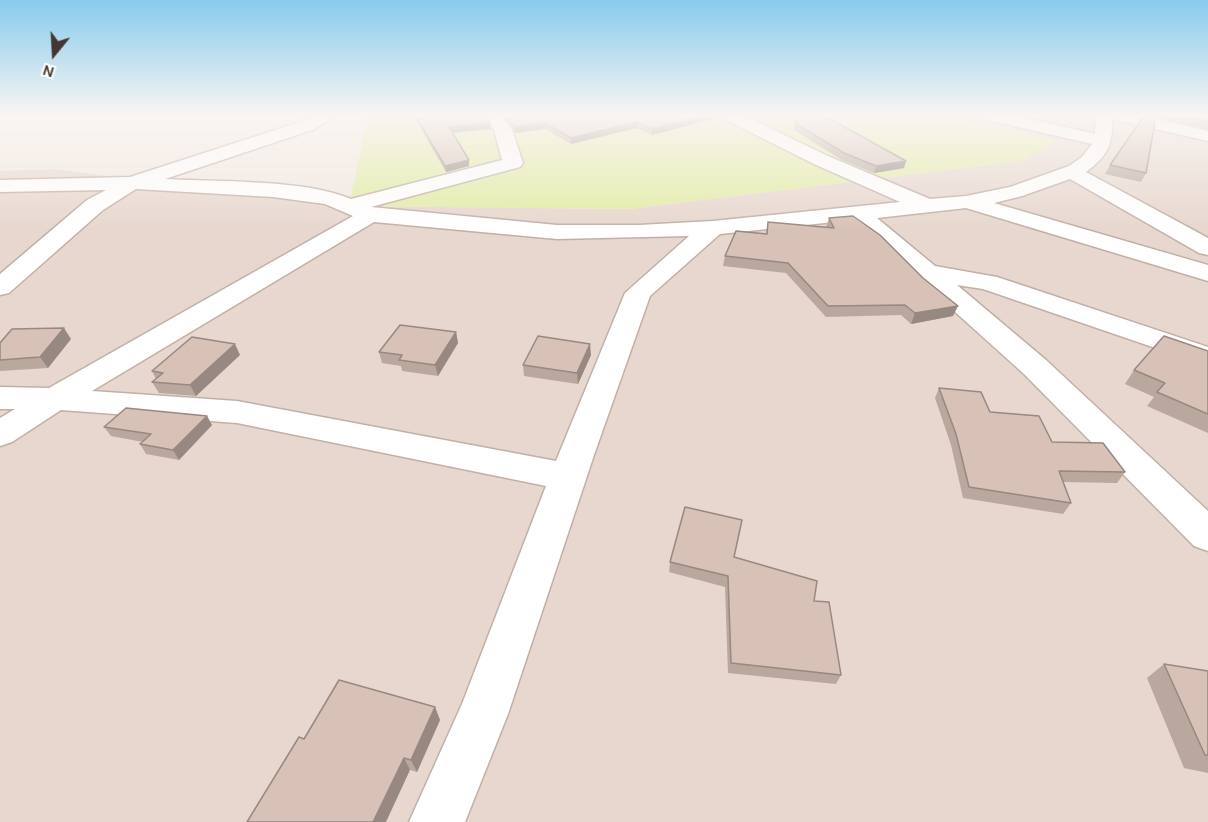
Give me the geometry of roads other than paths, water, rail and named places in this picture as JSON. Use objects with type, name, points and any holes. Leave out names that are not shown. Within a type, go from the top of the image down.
[{"type":"street","points":[[0,287],[95,205],[132,183],[222,153]]},
{"type":"street","points":[[0,434],[360,211],[513,163],[510,153]]},
{"type":"street","points":[[808,153],[926,206]]},
{"type":"street","points":[[0,186],[132,183],[273,191],[330,198],[360,211],[556,232],[639,232],[713,228],[966,202],[1015,192],[1072,172],[1089,161],[1095,153]]},
{"type":"street","points":[[1072,172],[1208,248]]},
{"type":"street","points":[[966,202],[1208,273]]},
{"type":"street","points":[[858,213],[1035,367],[1208,535]]},
{"type":"street","points":[[437,822],[483,714],[568,477],[638,293],[713,228]]},
{"type":"street","points":[[928,273],[988,282],[1208,357]]},
{"type":"street","points":[[0,398],[55,399],[237,412],[568,477]]}]
